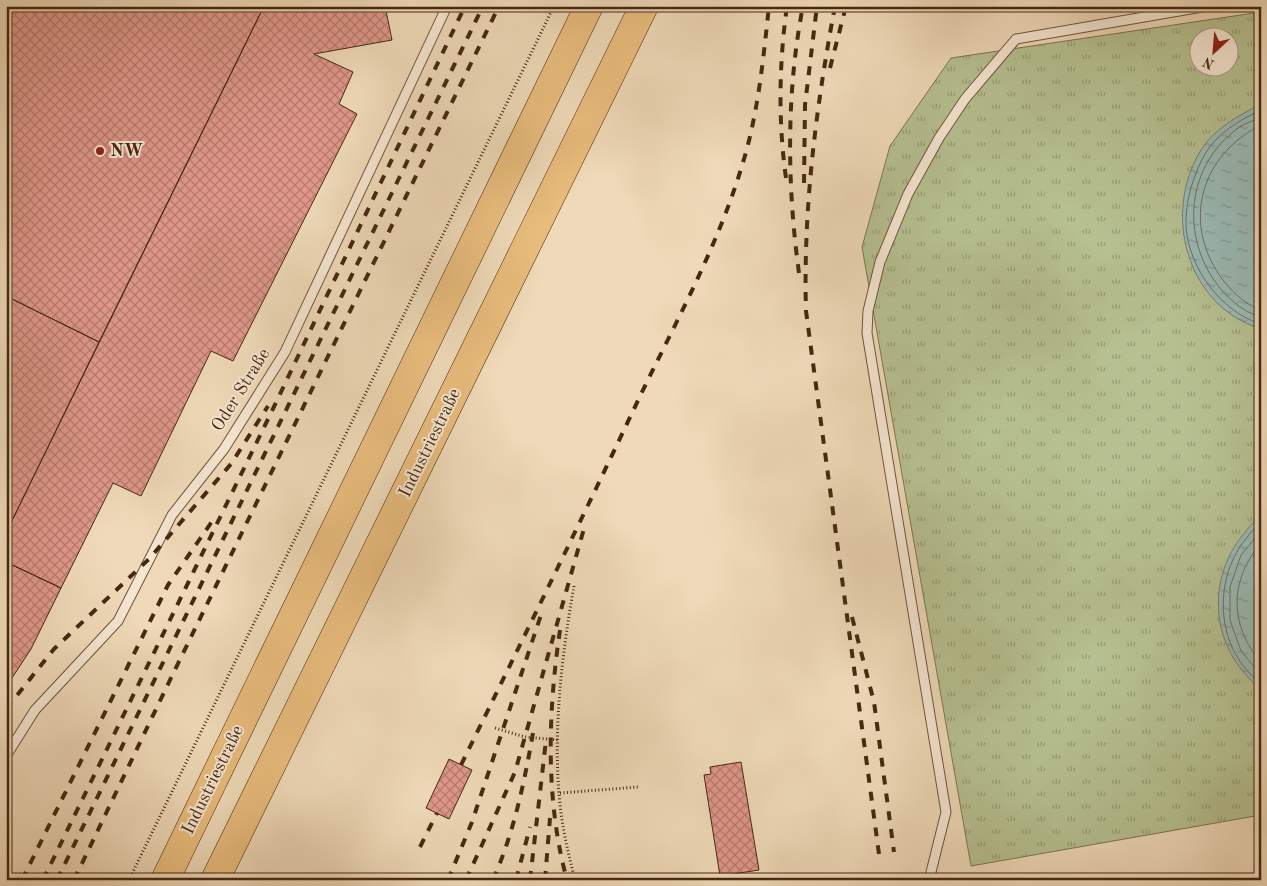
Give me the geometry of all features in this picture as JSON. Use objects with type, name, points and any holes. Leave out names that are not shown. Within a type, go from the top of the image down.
[{"type":"highway","name":"Industriestraße","points":[[165,880],[589,6]]},
{"type":"highway","name":"Industriestraße","points":[[215,880],[644,6]]},
{"type":"lane","name":"Oder Straße","points":[[6,756],[35,710],[118,621],[172,515],[224,449],[285,352],[447,6]]},
{"type":"lane","points":[[929,880],[946,812],[867,333],[868,311],[880,262],[908,194],[939,138],[965,99],[1016,39],[1208,6]]},
{"type":"path","points":[[129,880],[554,6]]},
{"type":"path","points":[[574,586],[562,670],[558,740],[562,818],[575,880]]},
{"type":"path","points":[[495,728],[526,737],[558,740]]},
{"type":"path","points":[[560,793],[638,787]]},
{"type":"green space","points":[[1261,12],[1261,815],[971,866],[862,247],[890,146],[951,58]]},
{"type":"water","points":[[1261,104],[1261,329],[1235,317],[1214,300],[1199,279],[1188,255],[1183,228],[1183,201],[1189,175],[1207,142],[1220,129]]},
{"type":"water","points":[[1261,517],[1261,689],[1242,670],[1232,655],[1224,638],[1218,603],[1224,568],[1232,551],[1242,536]]},
{"type":"building","name":"NW","points":[[6,6],[264,6],[99,342],[6,296]]},
{"type":"building","points":[[264,6],[385,6],[392,40],[314,54],[353,72],[339,104],[357,114],[233,361],[211,351],[141,496],[113,483],[61,588],[6,562],[6,533]]},
{"type":"building","points":[[6,296],[99,342],[6,533]]},
{"type":"building","points":[[6,562],[61,588],[31,649],[6,687]]},
{"type":"building","points":[[449,759],[472,770],[449,819],[426,808]]},
{"type":"building","points":[[741,762],[759,870],[720,876],[704,775],[711,774],[710,767]]},
{"type":"railway","points":[[43,880],[270,415],[465,6]]},
{"type":"railway","points":[[57,880],[483,6]]},
{"type":"railway","points":[[74,880],[499,6]]},
{"type":"railway","points":[[461,765],[682,310],[720,227],[741,169],[752,129],[769,6]]},
{"type":"railway","points":[[786,178],[783,157],[781,92],[782,49],[787,6]]},
{"type":"railway","points":[[799,273],[792,207],[790,139],[797,39],[803,6]]},
{"type":"railway","points":[[804,183],[805,105],[817,6]]},
{"type":"railway","points":[[835,6],[812,158],[807,235],[806,311],[879,854]]},
{"type":"railway","points":[[830,68],[846,6]]},
{"type":"railway","points":[[6,709],[54,649],[149,559],[231,464],[268,406]]},
{"type":"railway","points":[[22,880],[168,585],[213,520]]},
{"type":"railway","points":[[466,880],[515,772],[585,525]]},
{"type":"railway","points":[[448,880],[472,822],[541,615]]},
{"type":"railway","points":[[852,617],[874,702],[894,852]]},
{"type":"railway","points":[[560,630],[553,692],[551,755],[555,819],[567,880]]},
{"type":"railway","points":[[493,880],[518,808],[533,733]]},
{"type":"railway","points":[[530,880],[546,740]]},
{"type":"railway","points":[[420,847],[437,813]]},
{"type":"railway","points":[[545,880],[550,818]]},
{"type":"railway","points":[[516,880],[530,827]]},
{"type":"place","name":"NW","points":[[100,151]]}]
